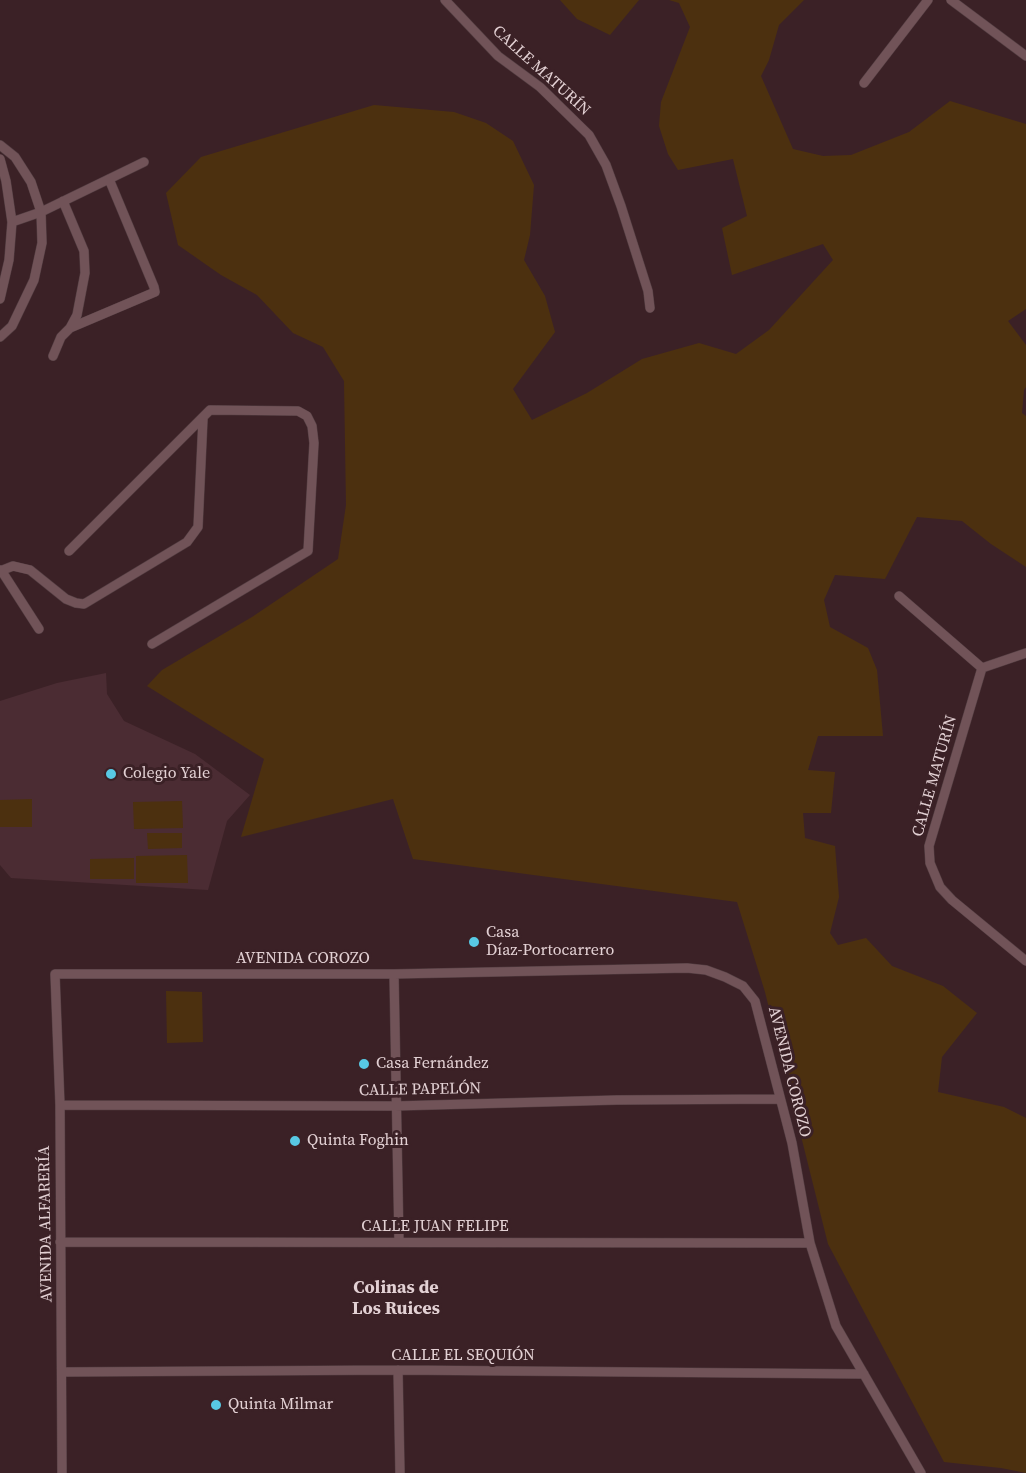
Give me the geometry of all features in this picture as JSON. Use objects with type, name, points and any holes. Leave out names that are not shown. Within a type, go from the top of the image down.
[{"type":"street","name":"CALLE MATURÍN","points":[[445,0],[498,56],[540,87],[589,135],[606,165],[617,195],[648,291],[650,308]]},
{"type":"street","points":[[864,83],[928,0]]},
{"type":"street","points":[[951,0],[1026,56]]},
{"type":"street","points":[[0,145],[15,157],[31,182],[41,212],[42,243],[34,280],[12,326],[0,337]]},
{"type":"street","points":[[0,159],[12,222],[9,260],[0,299]]},
{"type":"street","points":[[12,222],[41,212],[144,162]]},
{"type":"street","points":[[70,328],[155,291],[109,179]]},
{"type":"street","points":[[53,356],[62,337],[77,315],[85,273],[84,251],[63,201]]},
{"type":"street","points":[[69,551],[210,410],[298,411],[306,416],[312,426],[314,443],[308,551],[152,644]]},
{"type":"street","points":[[39,629],[0,570],[13,566],[30,570],[66,598],[84,604],[187,542],[198,527],[202,420]]},
{"type":"street","points":[[899,596],[982,668],[1026,653]]},
{"type":"street","name":"CALLE MATURÍN","points":[[982,668],[929,846],[930,863],[940,887],[952,900],[1026,961]]},
{"type":"street","name":"AVENIDA COROZO","points":[[55,974],[394,974],[687,968],[706,970],[743,986],[755,1000],[792,1143],[810,1243],[836,1326],[921,1473]]},
{"type":"street","name":"AVENIDA ALFARERÍA","points":[[55,974],[60,1105],[62,1473]]},
{"type":"street","points":[[394,974],[399,1242]]},
{"type":"street","name":"CALLE PAPELÓN","points":[[60,1105],[395,1106],[616,1100],[780,1099]]},
{"type":"street","name":"CALLE JUAN FELIPE","points":[[60,1242],[810,1243]]},
{"type":"street","points":[[398,1370],[400,1473]]},
{"type":"street","name":"CALLE EL SEQUIÓN","points":[[63,1372],[398,1370],[864,1374]]},
{"type":"shaded area","points":[[560,0],[639,0],[610,35],[577,19]]},
{"type":"shaded area","points":[[669,0],[804,0],[779,25],[769,60],[761,76],[793,149],[823,156],[851,155],[909,132],[950,101],[1026,124],[1026,309],[1008,321],[1026,345],[1026,387],[1022,413],[1026,416],[1026,567],[962,521],[917,517],[885,579],[835,575],[824,600],[830,627],[868,648],[877,670],[883,736],[818,736],[808,770],[835,772],[831,813],[803,813],[805,838],[835,846],[839,897],[830,933],[838,945],[866,938],[892,966],[943,986],[977,1013],[942,1057],[938,1092],[1004,1107],[1026,1118],[1026,1473],[944,1462],[828,1244],[765,992],[737,902],[413,859],[393,799],[241,837],[264,759],[147,686],[162,670],[252,617],[338,559],[346,505],[344,381],[323,347],[293,333],[257,295],[221,275],[178,245],[166,193],[201,157],[374,105],[454,112],[486,123],[513,141],[534,185],[530,235],[524,260],[545,296],[555,332],[513,389],[532,420],[587,393],[642,359],[699,343],[736,354],[769,330],[833,260],[823,244],[732,275],[722,228],[747,216],[733,159],[678,170],[668,154],[659,126],[661,102],[690,27],[679,3]]},
{"type":"shaded area","name":"Colegio Yale","points":[[106,673],[107,694],[124,721],[195,754],[250,795],[227,821],[208,890],[11,878],[0,865],[0,701],[57,683]]},
{"type":"shaded area","points":[[32,799],[32,827],[0,827],[0,800]]},
{"type":"shaded area","points":[[182,801],[183,828],[134,829],[133,802]]},
{"type":"shaded area","points":[[147,833],[182,833],[182,848],[148,849]]},
{"type":"shaded area","points":[[187,855],[188,883],[136,883],[136,856]]},
{"type":"shaded area","points":[[134,858],[134,879],[90,879],[90,859]]},
{"type":"shaded area","points":[[166,991],[202,992],[203,1042],[167,1043]]},
{"type":"place","name":"Colegio Yale","points":[[111,774]]},
{"type":"place","name":"Casa Díaz-Portocarrero","points":[[474,942]]},
{"type":"place","name":"Casa Fernández","points":[[364,1064]]},
{"type":"place","name":"Quinta Foghin","points":[[295,1141]]},
{"type":"place","name":"Quinta Milmar","points":[[216,1405]]},
{"type":"district","name":"Colinas de Los Ruices","points":[[396,1298]]}]
